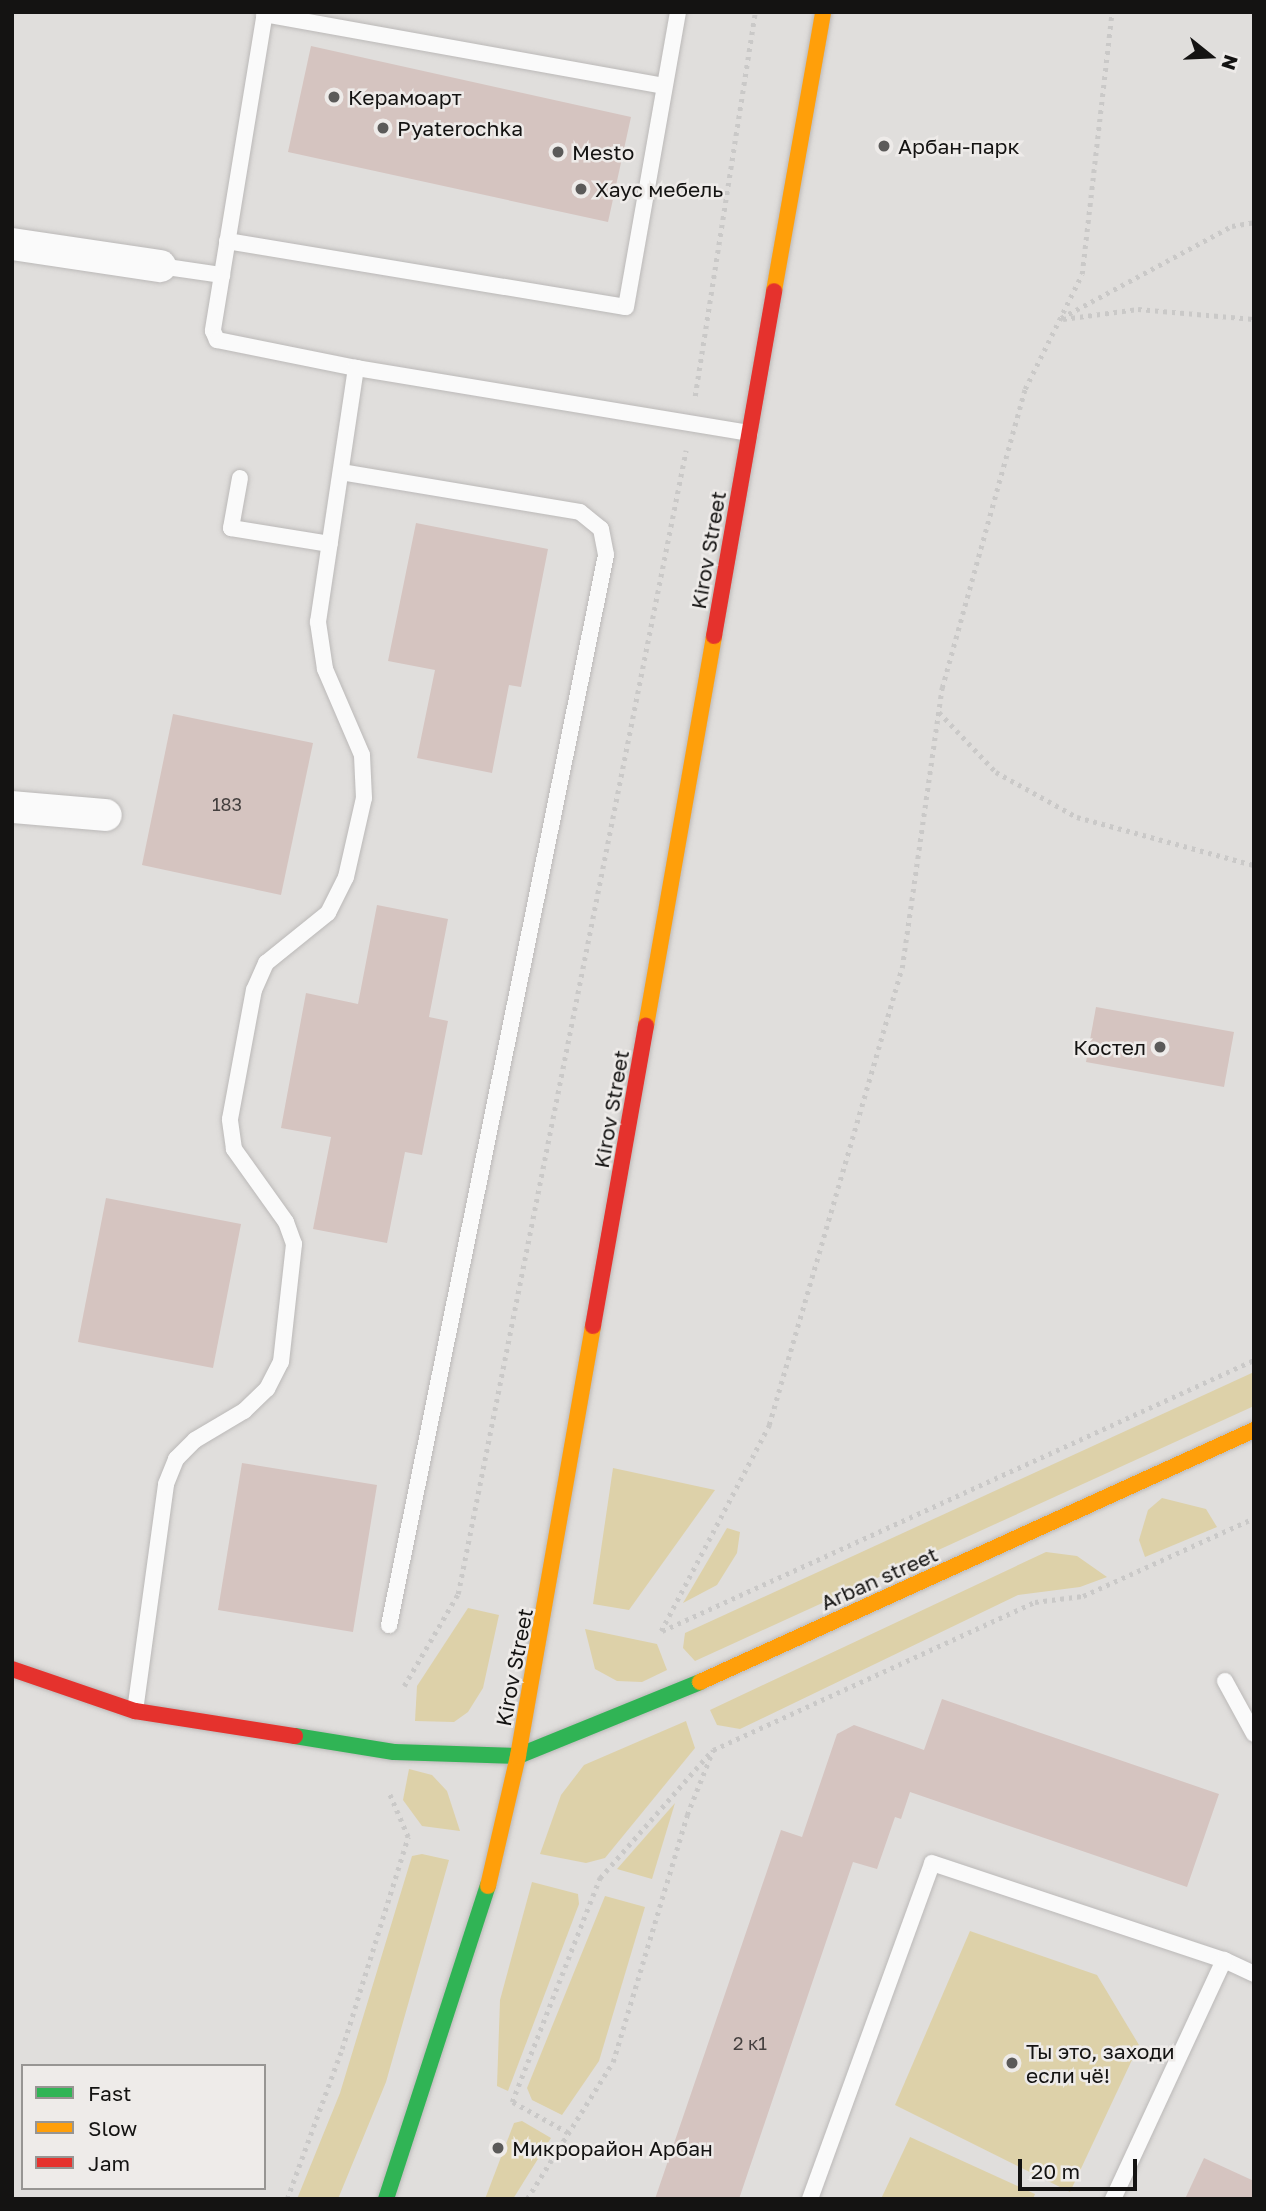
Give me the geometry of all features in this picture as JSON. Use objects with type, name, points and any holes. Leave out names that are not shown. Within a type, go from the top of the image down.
[{"type":"main road","name":"Kirov Street","points":[[386,2199],[450,2013],[497,1855],[518,1756],[823,12]]},
{"type":"main road","name":"Arban street","points":[[518,1756],[686,1688],[1254,1430]]},
{"type":"main road","points":[[12,1669],[135,1711],[394,1752],[518,1756]]},
{"type":"street","points":[[12,244],[160,266]]},
{"type":"street","points":[[12,807],[106,814]]},
{"type":"lane","points":[[228,240],[626,307],[678,12]]},
{"type":"lane","points":[[663,86],[265,13],[213,331],[217,340],[356,368],[750,433]]},
{"type":"lane","points":[[160,266],[222,275]]},
{"type":"lane","points":[[135,1711],[166,1484],[176,1459],[195,1440],[244,1411],[267,1389],[281,1362],[294,1244],[286,1222],[234,1149],[230,1119],[254,990],[266,963],[328,913],[346,877],[364,798],[362,755],[325,669],[320,634],[330,544],[356,368]]},
{"type":"lane","points":[[341,472],[580,512],[601,529],[606,555],[389,1625]]},
{"type":"lane","points":[[240,478],[231,528],[330,544]]},
{"type":"lane","points":[[1225,1681],[1254,1734]]},
{"type":"lane","points":[[810,2199],[932,1863],[1224,1960],[1254,1974]]},
{"type":"lane","points":[[1113,2199],[1224,1960]]},
{"type":"path","points":[[404,1686],[458,1594],[691,422],[755,12]]},
{"type":"path","points":[[1112,12],[1082,274],[1025,389],[939,712],[901,968],[769,1425],[661,1631],[1254,1360]]},
{"type":"path","points":[[1059,319],[1233,226],[1254,222]]},
{"type":"path","points":[[1059,319],[1138,309],[1254,319]]},
{"type":"path","points":[[939,712],[996,772],[1077,817],[1254,865]]},
{"type":"path","points":[[568,2133],[512,2102],[600,1878],[713,1750],[1035,1602],[1083,1596],[1254,1518]]},
{"type":"path","points":[[527,2199],[612,2062],[687,1815],[713,1750]]},
{"type":"path","points":[[287,2199],[342,2049],[408,1837],[389,1793]]},
{"type":"shaded area","points":[[1254,1372],[1254,1406],[695,1661],[683,1648],[685,1633]]},
{"type":"shaded area","points":[[613,1468],[715,1490],[629,1610],[593,1604]]},
{"type":"shaded area","points":[[1162,1498],[1206,1509],[1217,1527],[1145,1557],[1139,1540],[1148,1510]]},
{"type":"shaded area","points":[[727,1528],[740,1532],[737,1553],[717,1585],[683,1603]]},
{"type":"shaded area","points":[[1046,1552],[1077,1556],[1107,1577],[1080,1587],[1018,1595],[740,1729],[717,1725],[710,1710]]},
{"type":"shaded area","points":[[468,1608],[499,1615],[483,1688],[468,1712],[454,1722],[415,1721],[417,1686]]},
{"type":"shaded area","points":[[585,1629],[657,1644],[667,1670],[642,1682],[617,1681],[595,1669]]},
{"type":"shaded area","points":[[686,1721],[695,1748],[605,1858],[586,1863],[540,1854],[561,1795],[584,1765]]},
{"type":"shaded area","points":[[409,1769],[432,1775],[447,1791],[460,1831],[422,1826],[403,1800]]},
{"type":"shaded area","points":[[675,1803],[652,1879],[617,1869]]},
{"type":"shaded area","points":[[422,1854],[449,1860],[386,2082],[338,2199],[297,2199],[340,2093],[412,1856]]},
{"type":"shaded area","points":[[532,1882],[578,1894],[579,1904],[508,2091],[497,2086],[500,2000]]},
{"type":"shaded area","points":[[605,1896],[645,1907],[599,2061],[562,2115],[532,2100],[527,2088]]},
{"type":"shaded area","points":[[970,1931],[1097,1975],[1139,2045],[1070,2192],[895,2105]]},
{"type":"shaded area","points":[[522,2121],[551,2138],[513,2199],[485,2199],[514,2123]]},
{"type":"shaded area","points":[[910,2137],[1035,2194],[1033,2199],[881,2199]]},
{"type":"building","points":[[311,46],[631,117],[608,222],[288,152]]},
{"type":"building","points":[[416,523],[548,549],[521,687],[509,685],[492,773],[417,758],[435,670],[388,661]]},
{"type":"building","points":[[173,714],[313,743],[281,895],[142,865]]},
{"type":"building","points":[[377,905],[448,919],[429,1017],[448,1021],[422,1155],[405,1152],[387,1243],[313,1229],[331,1137],[281,1128],[306,993],[358,1004]]},
{"type":"building","name":"Костел","points":[[1096,1007],[1234,1032],[1224,1087],[1086,1062]]},
{"type":"building","points":[[106,1198],[241,1224],[213,1368],[78,1342]]},
{"type":"building","points":[[242,1463],[377,1485],[353,1632],[218,1610]]},
{"type":"building","points":[[942,1699],[1219,1794],[1187,1887],[910,1792],[901,1819],[895,1817],[877,1869],[853,1862],[739,2199],[655,2199],[781,1830],[802,1837],[837,1734],[854,1725],[924,1750]]},
{"type":"building","points":[[1204,2158],[1254,2181],[1254,2199],[1185,2199]]},
{"type":"traffic: fast","points":[[295,1736],[394,1752],[518,1756],[700,1682]]},
{"type":"traffic: fast","points":[[386,2199],[488,1886]]},
{"type":"traffic: slow","points":[[774,291],[823,12]]},
{"type":"traffic: slow","points":[[646,1026],[714,636]]},
{"type":"traffic: slow","points":[[488,1886],[518,1756],[593,1326]]},
{"type":"traffic: slow","points":[[700,1682],[1254,1430]]},
{"type":"traffic: jam","points":[[714,636],[774,291]]},
{"type":"traffic: jam","points":[[593,1326],[646,1026]]},
{"type":"traffic: jam","points":[[12,1669],[135,1711],[295,1736]]},
{"type":"place","name":"Керамоарт","points":[[334,97]]},
{"type":"place","name":"Pyaterochka","points":[[383,128]]},
{"type":"place","name":"Арбан-парк","points":[[884,146]]},
{"type":"place","name":"Mesto","points":[[558,152]]},
{"type":"place","name":"Хаус мебель","points":[[581,189]]},
{"type":"place","name":"Костел","points":[[1160,1047]]},
{"type":"place","name":"Ты это, заходи если чё!","points":[[1012,2063]]},
{"type":"place","name":"Микрорайон Арбан","points":[[498,2148]]}]
